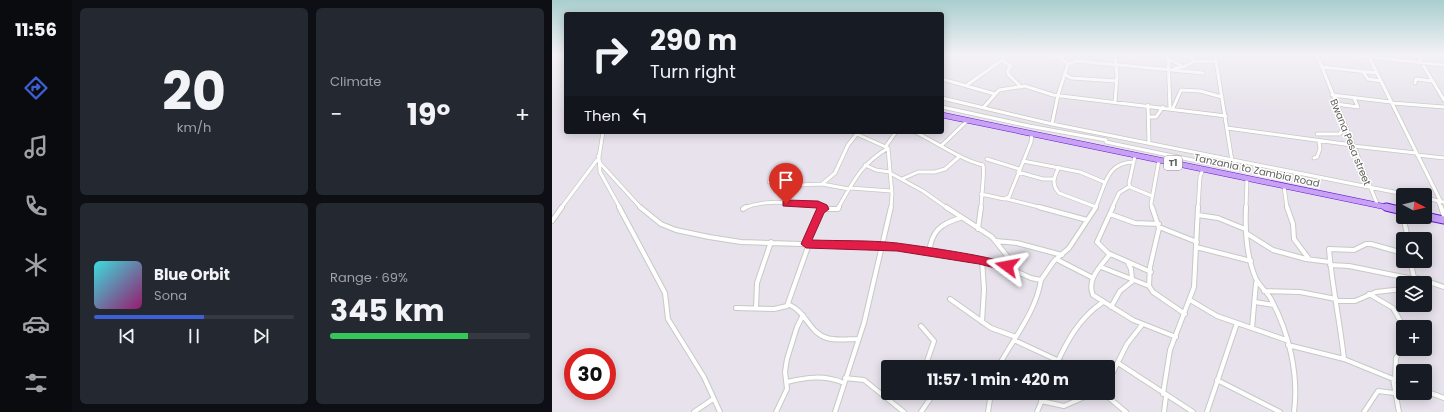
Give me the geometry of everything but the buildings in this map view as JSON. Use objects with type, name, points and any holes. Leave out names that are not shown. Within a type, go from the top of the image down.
[{"type":"highway","name":"Tanzania to Zambia Road","points":[[944,115],[1396,210]]},
{"type":"highway","points":[[1432,217],[1444,220]]},
{"type":"street","points":[[967,85],[982,74]]},
{"type":"street","points":[[1008,74],[1021,87]]},
{"type":"street","points":[[1064,74],[1071,78],[1116,81]]},
{"type":"street","points":[[1052,124],[1064,74]]},
{"type":"street","points":[[1115,102],[1116,74]]},
{"type":"street","points":[[1170,74],[1172,108]]},
{"type":"street","points":[[1218,74],[1232,161]]},
{"type":"street","name":"Bwana Pesa street","points":[[1325,74],[1378,206]]},
{"type":"street","points":[[1364,74],[1366,78],[1381,81]]},
{"type":"street","points":[[1378,74],[1441,202],[1444,216]]},
{"type":"street","points":[[1428,74],[1444,100]]},
{"type":"street","points":[[944,79],[995,94]]},
{"type":"street","points":[[1415,84],[1416,80],[1432,81]]},
{"type":"street","points":[[983,108],[999,90],[1029,87],[1058,95],[1172,108],[1226,116]]},
{"type":"street","points":[[1172,108],[1178,92],[1181,90],[1200,91],[1222,97]]},
{"type":"street","points":[[1332,95],[1444,107]]},
{"type":"street","points":[[944,98],[1052,124],[1232,161],[1396,192]]},
{"type":"street","points":[[1336,104],[1358,107],[1354,98]]},
{"type":"street","points":[[1148,105],[1149,143]]},
{"type":"street","points":[[944,106],[1029,126],[1226,167]]},
{"type":"street","points":[[1149,117],[1156,117],[1163,107]]},
{"type":"street","points":[[942,145],[968,121]]},
{"type":"street","points":[[1227,128],[1444,158]]},
{"type":"street","points":[[1317,134],[1340,134],[1342,129],[1346,128]]},
{"type":"street","points":[[552,221],[598,158],[603,134]]},
{"type":"street","points":[[743,209],[764,201],[818,205],[824,209],[838,209],[859,171],[887,147],[895,134]]},
{"type":"street","points":[[919,134],[942,145],[970,162],[984,165],[985,170],[981,194],[981,216],[978,229]]},
{"type":"street","points":[[1007,199],[1031,142],[1032,134]]},
{"type":"street","points":[[1106,134],[1108,150]]},
{"type":"street","points":[[822,184],[836,173],[848,145],[856,135],[887,147]]},
{"type":"street","points":[[1314,158],[1320,152],[1319,141]]},
{"type":"street","points":[[835,412],[844,380],[864,323],[890,216],[891,191],[887,147]]},
{"type":"street","points":[[902,179],[918,172],[935,172],[945,169],[960,156]]},
{"type":"street","points":[[1135,156],[1130,186],[1119,193],[1097,242],[1101,248],[1110,254],[1150,272]]},
{"type":"street","points":[[598,158],[600,163],[609,171],[624,191],[649,216],[661,224],[709,237],[741,242],[882,246],[929,252],[982,260],[1007,266],[1027,277],[1041,280]]},
{"type":"street","points":[[598,158],[600,172],[609,192],[665,293],[668,318],[694,359],[720,412]]},
{"type":"street","points":[[987,159],[1043,179],[1053,179]]},
{"type":"street","points":[[1149,286],[1150,272],[1159,226],[1152,210],[1152,196],[1159,160]]},
{"type":"street","points":[[1226,174],[1227,160]]},
{"type":"street","points":[[1023,161],[1080,172],[1104,182]]},
{"type":"street","points":[[1002,360],[1039,294],[1041,280],[1056,259],[1069,248],[1088,220],[1096,207],[1104,182],[1119,163],[1134,162]]},
{"type":"street","points":[[865,165],[876,170],[890,173],[923,191],[960,218],[996,241],[1008,257],[1007,266]]},
{"type":"street","points":[[1058,167],[1053,179],[1055,190],[1059,194],[1096,207]]},
{"type":"street","points":[[1164,412],[1167,365],[1194,287],[1200,177],[1203,169]]},
{"type":"street","points":[[1247,178],[1246,231],[1256,281],[1252,328]]},
{"type":"street","points":[[769,182],[799,185],[822,184],[850,189],[891,191]]},
{"type":"street","points":[[1130,186],[1134,190],[1152,196]]},
{"type":"street","points":[[1284,186],[1286,205],[1293,224],[1294,239],[1309,259]]},
{"type":"street","points":[[981,194],[1007,199],[1088,220]]},
{"type":"street","points":[[736,308],[783,308],[788,304],[807,244],[821,209],[824,209]]},
{"type":"street","points":[[1110,214],[1136,223],[1159,226],[1197,244],[1251,262]]},
{"type":"street","points":[[1198,215],[1218,218],[1246,231],[1273,250],[1309,259],[1398,276]]},
{"type":"street","points":[[929,252],[931,237],[934,230],[960,218]]},
{"type":"street","points":[[996,241],[1017,243],[1062,255]]},
{"type":"street","points":[[756,308],[754,298],[756,286],[771,242]]},
{"type":"street","points":[[1344,359],[1329,249],[1354,250],[1366,244],[1371,244],[1396,251]]},
{"type":"street","points":[[1110,254],[1093,278],[1090,284],[1090,291],[1111,308],[1142,325],[1176,337]]},
{"type":"street","points":[[1056,259],[1093,278]]},
{"type":"street","points":[[982,260],[984,289],[982,322]]},
{"type":"street","points":[[1127,262],[1131,268],[1133,279]]},
{"type":"street","points":[[1101,267],[1149,286],[1153,292],[1185,314]]},
{"type":"street","points":[[1111,308],[1120,291],[1133,279]]},
{"type":"street","points":[[1256,281],[1274,305],[1281,319],[1294,371],[1296,398],[1294,412]]},
{"type":"street","points":[[1432,284],[1444,287]]},
{"type":"street","points":[[1264,291],[1297,290],[1336,300],[1355,301],[1369,294],[1385,290],[1396,289]]},
{"type":"street","points":[[1369,294],[1392,308],[1401,322],[1402,348],[1396,358],[1394,379],[1394,393],[1399,412]]},
{"type":"street","points":[[950,299],[991,328],[1058,360],[1068,338],[1083,318],[1103,302]]},
{"type":"street","points":[[1190,300],[1217,316],[1286,340]]},
{"type":"street","points":[[1255,302],[1274,305]]},
{"type":"street","points":[[788,304],[800,309],[820,336],[826,339],[858,340]]},
{"type":"street","points":[[776,412],[786,393],[787,382],[785,372],[787,359],[796,327],[803,315]]},
{"type":"street","points":[[1206,412],[1236,323]]},
{"type":"street","points":[[1115,368],[1127,344],[1142,325]]},
{"type":"street","points":[[921,326],[933,338],[934,341],[927,360]]},
{"type":"street","points":[[1288,346],[1344,359],[1394,379]]},
{"type":"street","points":[[1118,362],[1165,395],[1193,412]]},
{"type":"street","points":[[787,382],[816,376],[844,380],[864,380],[904,412]]},
{"type":"street","points":[[1217,380],[1280,412]]},
{"type":"street","points":[[1364,412],[1378,392],[1394,393]]},
{"type":"street","points":[[1432,394],[1444,398]]},
{"type":"street","points":[[694,412],[713,399]]},
{"type":"street","points":[[988,412],[990,400]]},
{"type":"street","points":[[1037,412],[1042,401],[1053,409],[1064,411],[1078,400]]},
{"type":"street","points":[[1111,400],[1126,412]]},
{"type":"street","points":[[921,412],[929,401]]},
{"type":"route","points":[[786,204],[818,205],[824,208],[821,209],[806,244],[897,247],[1007,266]]}]
